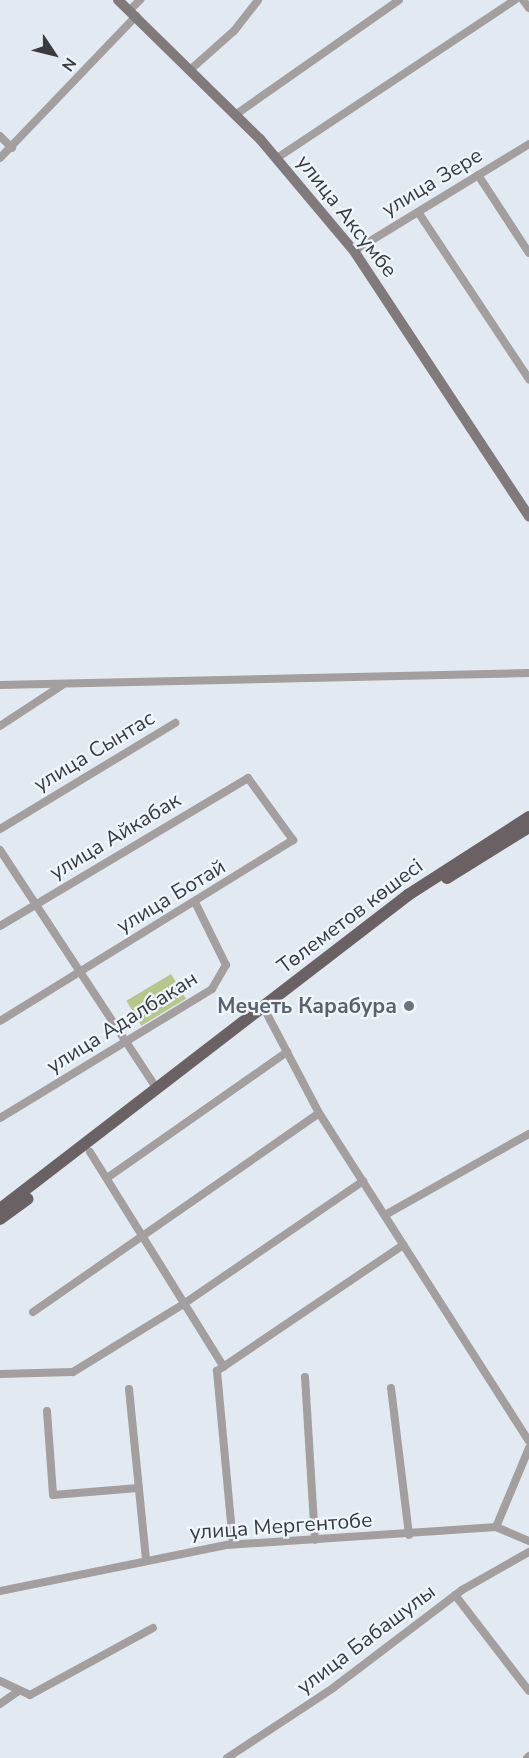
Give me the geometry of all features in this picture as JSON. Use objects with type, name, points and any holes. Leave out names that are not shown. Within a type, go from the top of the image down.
[{"type":"main road","name":"улица Аксумбе","points":[[118,0],[277,158],[354,250],[529,516]]},
{"type":"main road","name":"Төлеметов көшесі","points":[[0,1219],[90,1152],[156,1089],[408,895],[529,817]]},
{"type":"main road","name":"Төлеметов көшесі","points":[[0,1209],[117,1126],[413,901],[529,827]]},
{"type":"street","points":[[0,158],[12,148],[132,14],[140,0]]},
{"type":"street","points":[[190,70],[234,31],[258,0]]},
{"type":"street","points":[[235,115],[399,0]]},
{"type":"street","points":[[277,158],[515,0]]},
{"type":"street","points":[[523,0],[529,8]]},
{"type":"street","points":[[0,136],[12,148]]},
{"type":"street","name":"улица Зере","points":[[354,250],[529,144]]},
{"type":"street","points":[[478,175],[529,253]]},
{"type":"street","points":[[418,212],[529,379]]},
{"type":"street","points":[[0,685],[60,686],[529,674]]},
{"type":"street","points":[[0,726],[60,686]]},
{"type":"street","name":"улица Сынтас","points":[[0,829],[175,723]]},
{"type":"street","name":"улица Ботай","points":[[0,1021],[293,840],[248,778]]},
{"type":"street","name":"улица Айкабак","points":[[0,926],[248,778]]},
{"type":"street","points":[[0,850],[82,971],[124,1042],[156,1089]]},
{"type":"street","name":"улица Адалбакан","points":[[0,1118],[212,989],[226,965],[195,902]]},
{"type":"street","points":[[267,1014],[319,1113],[529,1441]]},
{"type":"street","points":[[107,1178],[287,1052]]},
{"type":"street","points":[[33,1312],[319,1113]]},
{"type":"street","points":[[385,1215],[529,1134]]},
{"type":"street","points":[[90,1152],[224,1367]]},
{"type":"street","points":[[0,1374],[73,1372],[185,1303],[363,1181]]},
{"type":"street","points":[[233,1544],[217,1371],[403,1245]]},
{"type":"street","points":[[304,1377],[315,1540]]},
{"type":"street","points":[[391,1388],[409,1535]]},
{"type":"street","points":[[129,1389],[146,1559]]},
{"type":"street","points":[[47,1411],[53,1495],[138,1488]]},
{"type":"street","points":[[496,1527],[529,1448]]},
{"type":"street","name":"улица Мергентобе","points":[[0,1591],[146,1559],[233,1544],[409,1535],[496,1527],[529,1541]]},
{"type":"street","name":"улица Бабашулы","points":[[227,1758],[333,1688],[455,1595],[529,1552]]},
{"type":"street","points":[[455,1595],[529,1691]]},
{"type":"street","points":[[0,1681],[17,1692],[30,1695],[153,1628]]},
{"type":"street","points":[[0,1704],[17,1692]]},
{"type":"green space","points":[[171,974],[186,999],[141,1026],[126,1001]]},
{"type":"place","name":"Мечеть Карабура","points":[[409,1006]]}]
